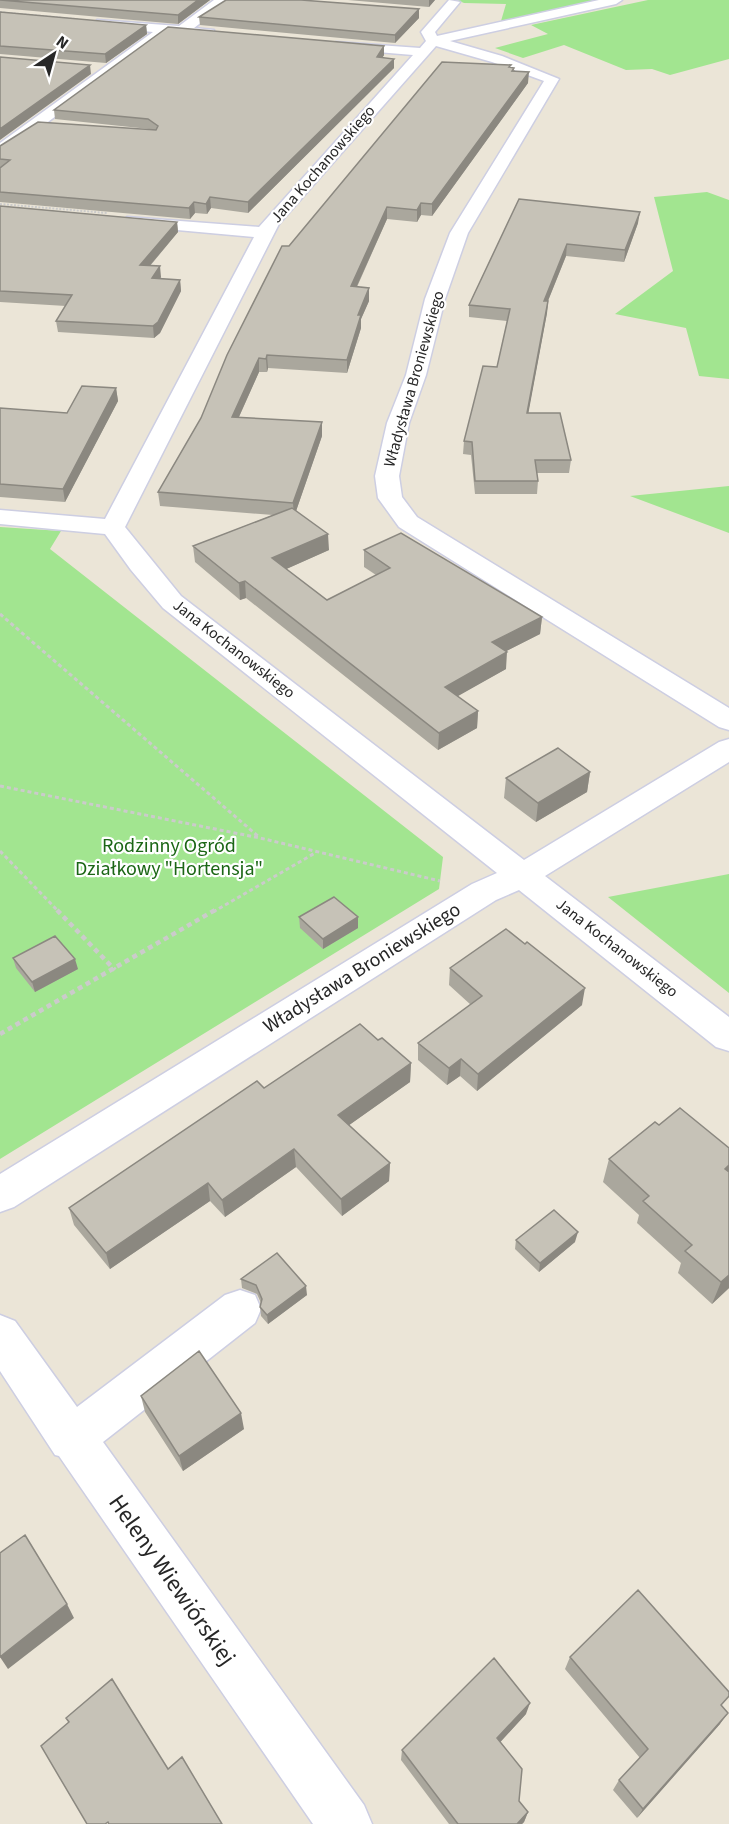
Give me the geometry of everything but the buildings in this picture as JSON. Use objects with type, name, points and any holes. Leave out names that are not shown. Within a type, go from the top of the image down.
[{"type":"street","points":[[182,30],[221,1],[229,0]]},
{"type":"street","points":[[331,44],[428,47],[616,0]]},
{"type":"street","name":"Jana Kochanowskiego","points":[[443,10],[428,32],[428,47],[271,222],[113,527],[140,565],[172,602],[729,1037]]},
{"type":"street","points":[[86,23],[228,34]]},
{"type":"street","points":[[0,150],[165,28]]},
{"type":"street","name":"Władysława Broniewskiego","points":[[428,47],[497,59],[552,79],[459,233],[435,299],[416,375],[391,450],[387,487],[390,498],[397,511],[408,522],[729,721]]},
{"type":"street","points":[[85,67],[108,69]]},
{"type":"street","points":[[35,124],[56,126]]},
{"type":"street","points":[[115,219],[265,233]]},
{"type":"street","points":[[0,517],[113,527]]},
{"type":"street","name":"Władysława Broniewskiego","points":[[0,1195],[484,892],[524,875],[729,749]]},
{"type":"street","points":[[71,1439],[240,1309]]},
{"type":"street","name":"Heleny Wiewiórskiej","points":[[0,1335],[71,1439],[345,1824]]},
{"type":"path","points":[[0,16],[86,23]]},
{"type":"path","points":[[0,614],[260,838]]},
{"type":"path","points":[[0,786],[260,838],[484,892]]},
{"type":"path","points":[[0,851],[115,970]]},
{"type":"path","points":[[0,1035],[315,852]]},
{"type":"green space","points":[[457,0],[597,0],[501,21],[506,4],[464,3]]},
{"type":"green space","points":[[648,0],[729,0],[729,59],[670,75],[652,69],[626,70],[564,45],[523,58],[495,48],[548,34],[531,25]]},
{"type":"green space","points":[[707,192],[729,200],[729,379],[699,376],[686,328],[615,314],[673,271],[654,197]]},
{"type":"green space","points":[[729,486],[729,533],[630,496]]},
{"type":"green space","name":"Rodzinny Ogród Działkowy \"Hortensja\"","points":[[0,527],[61,531],[50,549],[443,857],[439,889],[0,1159]]},
{"type":"green space","points":[[729,874],[729,993],[608,897]]}]
